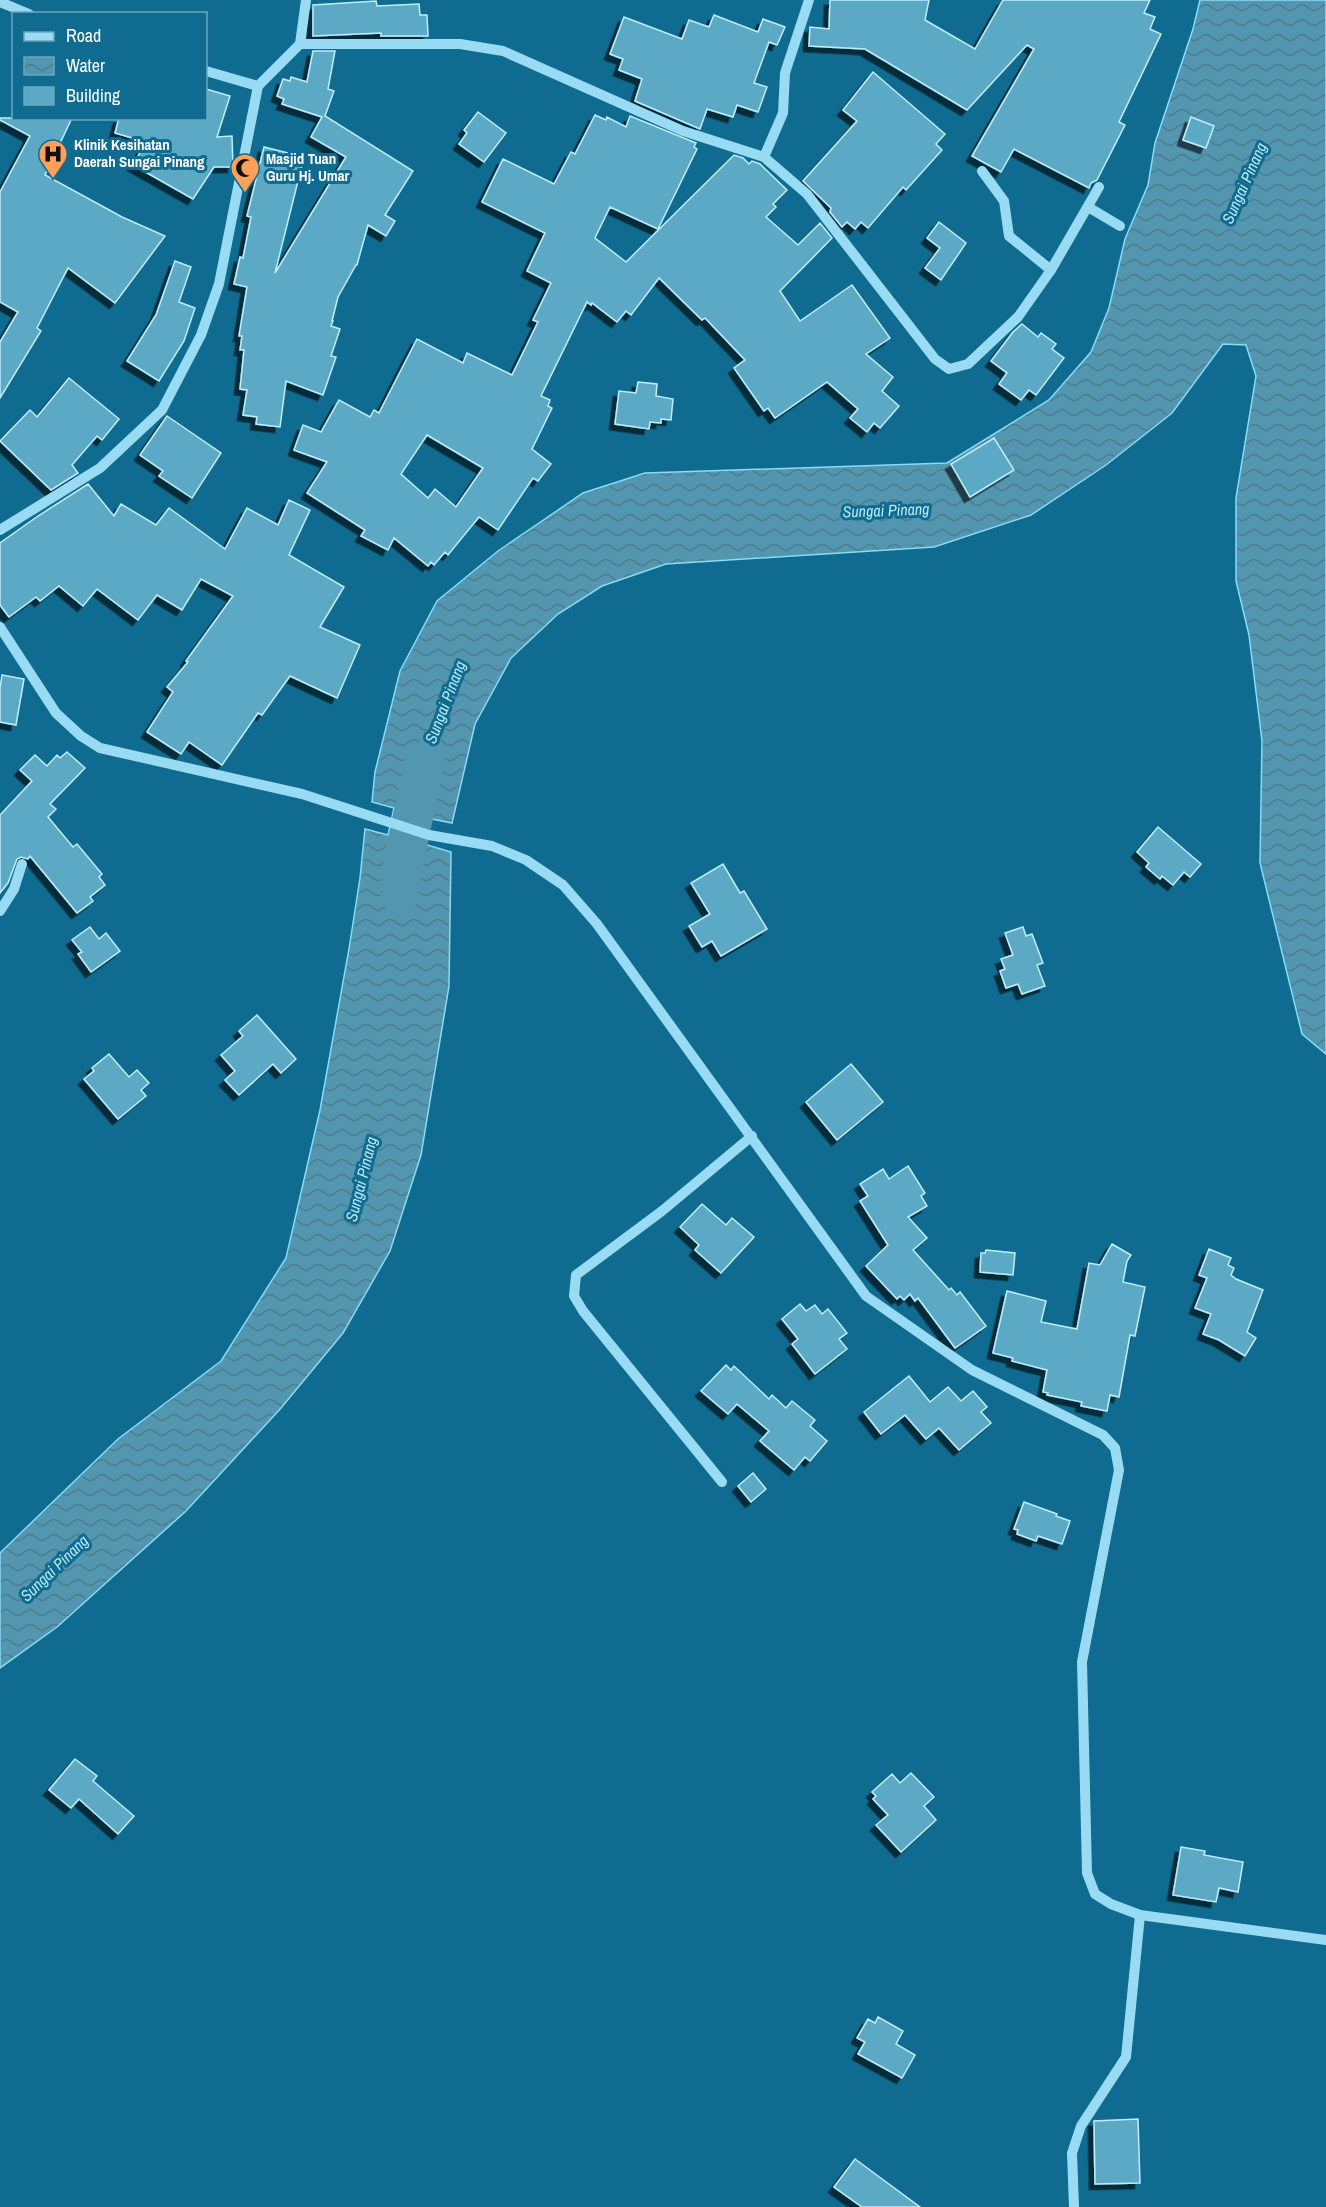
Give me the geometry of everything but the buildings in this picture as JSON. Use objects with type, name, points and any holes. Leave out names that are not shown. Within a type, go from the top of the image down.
[{"type":"street","points":[[0,530],[100,468],[162,410],[201,335],[219,284],[258,86],[300,44],[306,0]]},
{"type":"street","points":[[764,157],[783,113],[785,72],[808,0]]},
{"type":"street","points":[[0,2],[24,12]]},
{"type":"street","points":[[300,44],[460,44],[503,51],[682,131],[764,157],[807,194],[935,359],[949,369],[968,364],[1018,317],[1052,270],[1099,187]]},
{"type":"street","points":[[207,71],[258,86]]},
{"type":"street","points":[[982,171],[1004,201],[1009,236],[1052,270]]},
{"type":"street","points":[[1088,207],[1120,226]]},
{"type":"street","points":[[0,627],[56,713],[81,736],[100,748],[302,794],[429,835],[492,846],[526,860],[563,885],[597,924],[866,1296],[972,1370],[1103,1434],[1115,1448],[1119,1470],[1082,1662],[1087,1873],[1095,1894],[1110,1905],[1140,1916],[1326,1940]]},
{"type":"street","points":[[0,911],[14,889],[22,864]]},
{"type":"street","points":[[722,1482],[583,1311],[574,1296],[576,1275],[662,1211],[752,1136]]},
{"type":"street","points":[[1074,2207],[1072,2153],[1082,2126],[1126,2057],[1140,1916]]},
{"type":"water","points":[[1200,0],[1326,0],[1326,1054],[1302,1034],[1260,863],[1262,741],[1249,635],[1236,581],[1236,498],[1256,376],[1246,345],[1223,344],[1172,413],[1106,465],[1031,515],[934,547],[666,564],[602,586],[558,614],[511,658],[475,724],[452,823],[412,815],[407,839],[451,852],[449,986],[421,1155],[390,1251],[343,1333],[281,1408],[186,1511],[57,1627],[0,1668],[0,1553],[118,1439],[221,1361],[286,1258],[320,1110],[349,949],[365,829],[388,835],[394,808],[372,802],[375,772],[400,671],[437,601],[498,551],[583,493],[645,473],[947,463],[1049,400],[1091,352],[1109,308],[1125,239],[1148,185],[1155,143],[1193,29]]},
{"type":"waterway","name":"Sungai Pinang","points":[[400,893],[404,859],[425,761]]},
{"type":"place","name":"Klinik Kesihatan Daerah Sungai Pinang","points":[[53,180]]},
{"type":"place","name":"Masjid Tuan Guru Hj. Umar","points":[[245,194]]}]
